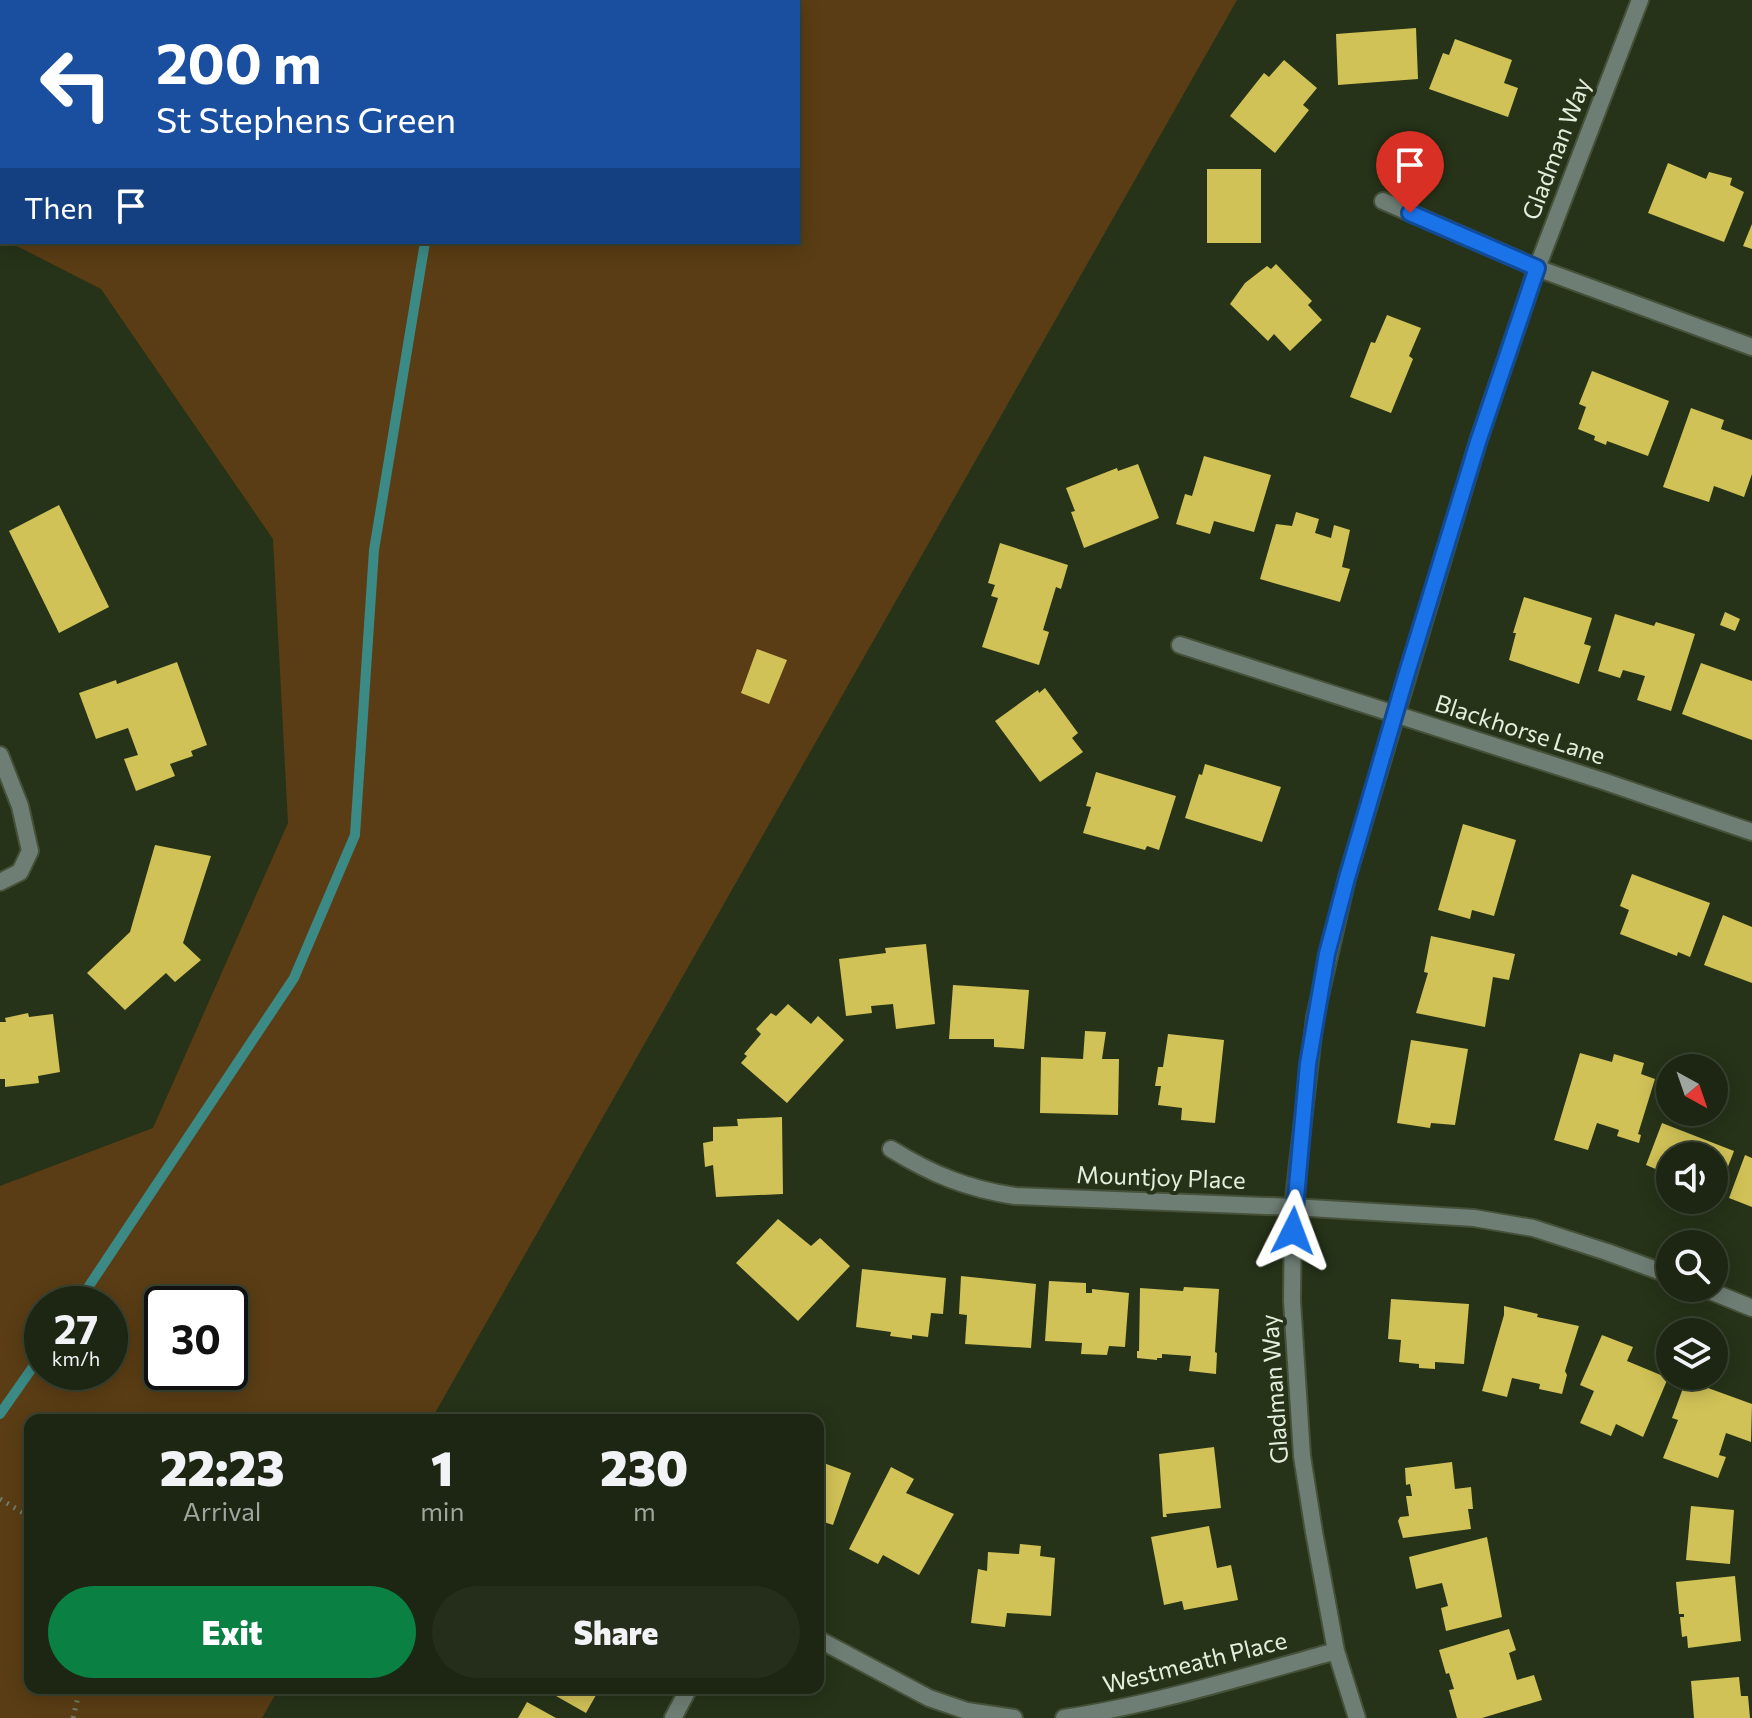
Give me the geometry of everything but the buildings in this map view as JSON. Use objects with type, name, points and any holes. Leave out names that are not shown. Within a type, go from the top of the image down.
[{"type":"street","name":"Gladman Way","points":[[1357,1718],[1336,1651],[1302,1456],[1292,1301],[1293,1207],[1308,1064],[1322,979],[1347,878],[1394,715],[1478,442],[1537,268],[1640,0]]},
{"type":"street","points":[[1383,201],[1537,268],[1752,347]]},
{"type":"street","name":"Blackhorse Lane","points":[[1180,645],[1752,832]]},
{"type":"street","points":[[0,755],[20,806],[30,851],[20,872],[0,882]]},
{"type":"street","name":"Mountjoy Place","points":[[891,1149],[923,1169],[979,1191],[1015,1196],[1474,1218],[1533,1228],[1656,1270]]},
{"type":"street","points":[[1728,1298],[1752,1308]]},
{"type":"street","points":[[824,1642],[929,1698],[967,1711],[1014,1718]]},
{"type":"street","name":"Westmeath Place","points":[[1064,1718],[1110,1711],[1336,1651]]},
{"type":"street","points":[[673,1718],[686,1694]]},
{"type":"path","points":[[0,1499],[24,1513]]},
{"type":"path","points":[[73,1718],[79,1694]]},
{"type":"shaded area","points":[[800,0],[1237,0],[434,1414],[24,1414],[24,1694],[276,1694],[262,1718],[0,1718],[0,1186],[153,1128],[288,823],[273,539],[101,289],[13,244],[800,244]]},
{"type":"waterway","points":[[89,1286],[294,978],[355,835],[374,550],[425,244]]},
{"type":"waterway","points":[[0,1414],[24,1380]]},
{"type":"route","points":[[1293,1231],[1308,1064],[1327,954],[1406,676],[1478,442],[1537,268],[1410,213]]}]
